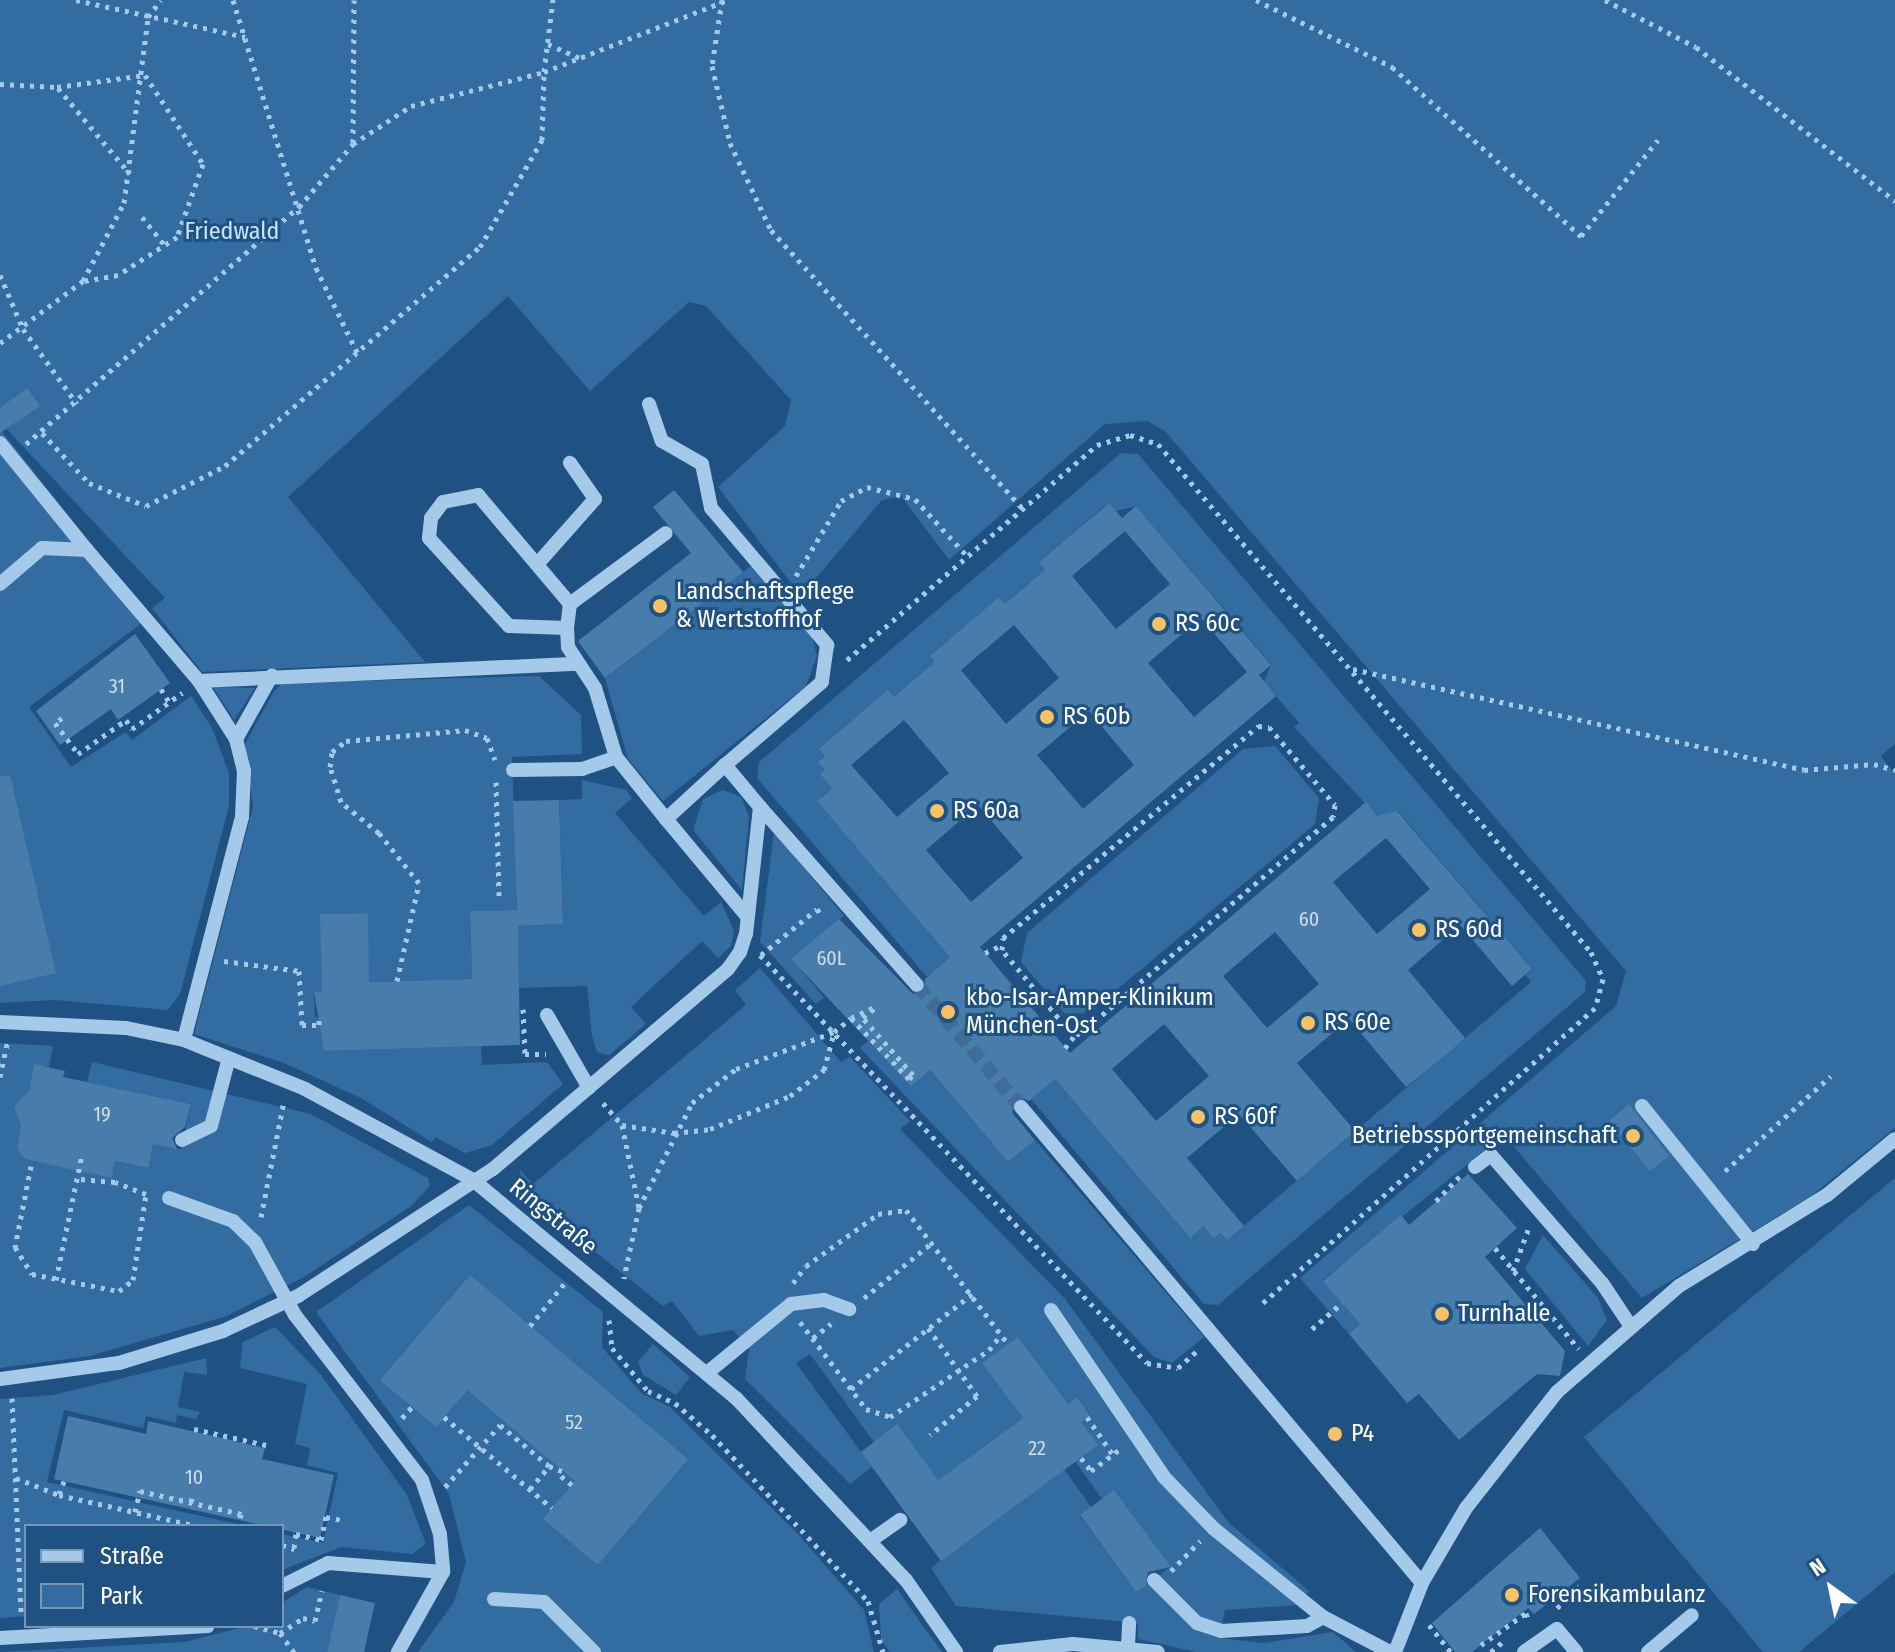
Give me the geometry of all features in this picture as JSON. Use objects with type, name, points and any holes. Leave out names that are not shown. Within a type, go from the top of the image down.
[{"type":"lane","points":[[649,404],[662,441],[702,464],[711,508],[783,588],[827,645],[822,682],[666,819]]},
{"type":"lane","points":[[0,443],[199,681],[236,739],[244,771],[242,817],[184,1040]]},
{"type":"lane","points":[[540,561],[595,499],[570,463]]},
{"type":"lane","points":[[567,628],[509,626],[429,538],[431,518],[443,502],[459,494],[478,495],[540,561],[570,604],[567,628],[577,664],[595,688],[616,757],[746,915]]},
{"type":"lane","points":[[570,604],[666,533]]},
{"type":"lane","points":[[0,584],[42,548],[87,550]]},
{"type":"lane","points":[[199,681],[272,675],[577,664]]},
{"type":"lane","points":[[236,739],[272,675]]},
{"type":"lane","points":[[513,770],[582,769],[616,757]]},
{"type":"lane","points":[[725,765],[917,985]]},
{"type":"lane","points":[[0,1379],[119,1363],[223,1331],[289,1301],[473,1180],[589,1088],[728,969],[740,952],[760,807]]},
{"type":"lane","points":[[547,1015],[589,1088]]},
{"type":"lane","name":"Ringstraße","points":[[0,1022],[126,1028],[184,1040],[305,1089],[473,1180],[707,1373],[870,1541],[956,1652]]},
{"type":"lane","points":[[182,1140],[211,1126],[229,1058]]},
{"type":"lane","points":[[1642,1106],[1753,1244]]},
{"type":"lane","points":[[1021,1107],[1422,1583]]},
{"type":"lane","points":[[1051,1310],[1136,1437],[1213,1528],[1323,1617],[1392,1652],[1422,1583],[1523,1432],[1590,1362],[1679,1286],[1753,1244],[1895,1139]]},
{"type":"lane","points":[[1475,1167],[1491,1155],[1602,1283],[1630,1325]]},
{"type":"lane","points":[[169,1198],[233,1221],[255,1242],[289,1301],[422,1480],[440,1534],[443,1572],[398,1652]]},
{"type":"lane","points":[[707,1373],[791,1304],[824,1300],[849,1309]]},
{"type":"lane","points":[[870,1541],[900,1520]]},
{"type":"lane","points":[[284,1585],[328,1563],[443,1572]]},
{"type":"lane","points":[[1154,1580],[1197,1623],[1221,1631],[1307,1626],[1323,1617]]},
{"type":"lane","points":[[494,1599],[544,1602],[594,1652]]},
{"type":"lane","points":[[1648,1652],[1692,1615]]},
{"type":"lane","points":[[1128,1645],[1129,1623]]},
{"type":"lane","points":[[0,1638],[174,1628]]},
{"type":"lane","points":[[1524,1652],[1557,1629],[1576,1652]]},
{"type":"lane","points":[[1000,1652],[1128,1645],[1158,1652]]},
{"type":"path","points":[[76,0],[245,37]]},
{"type":"path","points":[[0,343],[23,329],[83,281],[124,203],[145,75],[148,17],[161,0]]},
{"type":"path","points":[[233,0],[316,268],[359,356]]},
{"type":"path","points":[[353,144],[354,0]]},
{"type":"path","points":[[42,433],[89,483],[146,506],[225,466],[359,356],[480,247],[542,140],[544,72],[553,0]]},
{"type":"path","points":[[1256,0],[1392,67],[1581,236],[1658,140]]},
{"type":"path","points":[[1605,0],[1696,47],[1895,201]]},
{"type":"path","points":[[13,455],[77,404],[299,207],[353,144],[411,106],[544,72],[724,1]]},
{"type":"path","points":[[724,1],[712,66],[730,143],[771,230],[1023,509]]},
{"type":"path","points":[[547,44],[579,59]]},
{"type":"path","points":[[0,84],[57,87],[145,75]]},
{"type":"path","points":[[83,281],[118,275],[177,237],[203,164],[145,75]]},
{"type":"path","points":[[57,87],[130,174]]},
{"type":"path","points":[[142,217],[164,244]]},
{"type":"path","points":[[0,275],[23,329],[77,404]]},
{"type":"path","points":[[822,682],[1097,445],[1130,435],[1158,444],[1591,952],[1603,979],[1595,1008],[1263,1303]]},
{"type":"path","points":[[783,588],[841,501],[867,487],[915,499],[968,557]]},
{"type":"path","points":[[1351,669],[1804,770],[1874,764],[1895,770]]},
{"type":"path","points":[[161,689],[170,702]]},
{"type":"path","points":[[62,718],[55,723],[78,754],[126,720],[132,729],[187,689],[196,702]]},
{"type":"path","points":[[985,953],[1002,945],[1258,726],[1269,727],[1335,805],[1333,817],[1076,1034],[1065,1048]]},
{"type":"path","points":[[397,981],[419,883],[379,833],[341,802],[330,767],[332,752],[346,741],[465,730],[487,738],[495,748],[499,896]]},
{"type":"path","points":[[761,955],[817,909],[824,917]]},
{"type":"path","points":[[1002,945],[1076,1034]]},
{"type":"path","points":[[740,952],[761,955],[1147,1363],[1178,1368],[1204,1345]]},
{"type":"path","points":[[205,958],[299,971],[302,1025],[319,1025],[319,1018]]},
{"type":"path","points":[[624,1279],[639,1208],[674,1133],[692,1103],[736,1069],[834,1032],[851,1018],[876,1007],[863,1018],[913,1075],[909,1079],[851,1018]]},
{"type":"path","points":[[522,1011],[525,1054],[553,1054]]},
{"type":"path","points":[[622,1125],[674,1133],[710,1129],[790,1096],[824,1070],[834,1032]]},
{"type":"path","points":[[1725,1171],[1831,1076]]},
{"type":"path","points":[[589,1088],[622,1125],[639,1208]]},
{"type":"path","points":[[261,1222],[286,1093]]},
{"type":"path","points":[[56,1280],[82,1154]]},
{"type":"path","points":[[31,1166],[15,1247],[32,1274],[119,1291],[133,1280],[146,1194],[115,1182],[77,1179]]},
{"type":"path","points":[[1436,1201],[1448,1188]]},
{"type":"path","points":[[999,1337],[960,1371],[890,1417],[866,1409],[813,1338],[791,1304],[792,1285],[806,1266],[891,1208],[906,1210],[972,1294],[999,1337],[1008,1344]]},
{"type":"path","points":[[1513,1271],[1529,1234],[1521,1219]]},
{"type":"path","points":[[813,1338],[933,1242]]},
{"type":"path","points":[[1495,1248],[1590,1362]]},
{"type":"path","points":[[557,1272],[578,1288]]},
{"type":"path","points":[[530,1326],[568,1280]]},
{"type":"path","points":[[851,1389],[972,1294]]},
{"type":"path","points":[[1312,1329],[1342,1303]]},
{"type":"path","points":[[609,1313],[612,1348],[648,1391],[675,1403],[712,1435],[868,1601],[883,1652]]},
{"type":"path","points":[[928,1328],[977,1396],[975,1403],[930,1435]]},
{"type":"path","points":[[11,1392],[22,1637]]},
{"type":"path","points":[[444,1417],[552,1508]]},
{"type":"path","points":[[1087,1417],[1113,1455]]},
{"type":"path","points":[[439,1493],[500,1425],[572,1485]]},
{"type":"path","points":[[194,1429],[266,1445]]},
{"type":"path","points":[[1081,1458],[1091,1471],[1136,1437]]},
{"type":"path","points":[[530,1489],[549,1466]]},
{"type":"path","points":[[16,1478],[59,1495],[188,1524]]},
{"type":"path","points":[[59,1495],[64,1481]]},
{"type":"path","points":[[135,1512],[140,1491],[241,1514],[238,1524]]},
{"type":"path","points":[[191,1502],[193,1494]]},
{"type":"path","points":[[294,1548],[296,1534],[321,1540],[326,1517],[341,1520]]},
{"type":"path","points":[[1171,1571],[1213,1528]]},
{"type":"path","points":[[280,1633],[303,1618],[315,1621],[328,1563]]},
{"type":"path","points":[[1477,1652],[1526,1613],[1531,1620],[1491,1652]]},
{"type":"path","points":[[1429,1625],[1451,1652]]},
{"type":"path","points":[[261,1628],[280,1633],[294,1652]]},
{"type":"green space","name":"Friedwald","points":[[0,0],[1895,0],[1895,744],[1881,756],[1895,774],[1895,1128],[1810,1197],[1642,1298],[1504,1135],[1323,1280],[1360,1324],[1349,1334],[1300,1278],[1616,1006],[1626,971],[1165,431],[1147,421],[1105,424],[949,560],[901,496],[882,500],[801,596],[718,487],[785,426],[791,400],[706,306],[689,302],[590,391],[508,296],[288,497],[425,662],[202,672],[152,608],[165,598],[0,422]]},
{"type":"green space","points":[[0,429],[149,618],[29,707],[71,767],[126,732],[132,740],[191,696],[212,728],[229,773],[229,806],[180,994],[168,1010],[55,1000],[0,1003]]},
{"type":"green space","points":[[1121,453],[1138,454],[1586,981],[1585,992],[1218,1305],[1204,1304],[1031,1099],[1055,1079],[1189,1237],[1203,1226],[1213,1238],[1220,1233],[1227,1240],[1531,982],[1526,975],[1532,969],[1398,811],[1377,816],[1294,727],[1299,723],[1264,682],[1271,664],[1136,506],[1116,511],[1108,503],[1039,562],[1046,570],[1005,604],[999,597],[930,656],[936,663],[910,696],[903,689],[894,697],[888,691],[820,749],[825,756],[818,762],[825,770],[820,774],[832,789],[818,800],[950,957],[927,977],[757,778],[759,762]]},
{"type":"green space","points":[[752,565],[812,636],[817,656],[806,686],[663,801],[628,759],[605,678]]},
{"type":"green space","points":[[539,676],[581,715],[582,754],[512,757],[517,910],[470,911],[472,979],[369,982],[367,913],[321,914],[322,992],[314,993],[315,1017],[323,1018],[324,1051],[481,1046],[482,1065],[547,1062],[563,1084],[492,1145],[465,1153],[435,1137],[432,1142],[361,1098],[284,1063],[194,1034],[253,807],[245,744],[273,693],[282,683]]},
{"type":"green space","points":[[213,687],[255,688],[234,720]]},
{"type":"green space","points":[[1275,746],[1319,798],[1315,824],[1089,1013],[1065,1014],[1021,962],[1027,933],[1243,749]]},
{"type":"green space","points":[[582,780],[626,790],[632,798],[615,813],[704,916],[721,902],[734,930],[731,946],[718,958],[702,941],[631,1007],[646,1024],[609,1055],[597,1052],[592,1036],[587,986],[519,988],[518,926],[563,924],[559,800],[582,799]]},
{"type":"green space","points":[[723,790],[741,797],[749,816],[742,890],[693,830],[703,799]]},
{"type":"green space","points":[[774,832],[844,916],[792,959],[824,998],[816,1004],[760,942]]},
{"type":"green space","points":[[760,968],[841,1062],[850,1057],[910,1121],[900,1129],[1065,1299],[1229,1523],[1309,1591],[1298,1605],[1225,1610],[1219,1638],[1264,1643],[1333,1632],[1356,1652],[1196,1652],[1138,1639],[1138,1623],[956,1606],[931,1568],[1064,1469],[1091,1507],[1080,1516],[1136,1592],[1170,1567],[1114,1490],[1102,1499],[1075,1461],[1080,1422],[1090,1414],[1077,1397],[1068,1404],[1018,1337],[983,1363],[1023,1418],[938,1480],[896,1425],[874,1442],[810,1354],[796,1363],[872,1467],[850,1484],[745,1379],[749,1349],[733,1330],[699,1336],[672,1301],[663,1306],[523,1194],[520,1170],[533,1184],[746,1005],[735,990]]},
{"type":"green space","points":[[894,1028],[1008,1162],[1035,1140],[1204,1337],[1172,1363],[1154,1357],[860,1048],[868,1041],[912,1084]]},
{"type":"green space","points":[[0,1043],[53,1046],[49,1067],[34,1065],[28,1096],[14,1106],[23,1120],[17,1148],[24,1159],[112,1177],[115,1161],[147,1168],[153,1144],[181,1149],[191,1104],[87,1082],[92,1062],[311,1114],[428,1178],[430,1186],[411,1206],[304,1277],[227,1316],[90,1356],[0,1368]]},
{"type":"green space","points":[[1895,1178],[1895,1572],[1799,1652],[1763,1652],[1584,1437]]},
{"type":"green space","points":[[469,1205],[603,1312],[602,1347],[641,1393],[670,1407],[798,1534],[864,1610],[874,1652],[418,1652],[454,1602],[466,1562],[449,1494],[316,1312]]},
{"type":"green space","points":[[1543,1235],[1598,1298],[1607,1320],[1588,1346],[1525,1269]]},
{"type":"green space","points":[[275,1327],[321,1375],[407,1495],[426,1544],[412,1554],[341,1547],[284,1569],[284,1534],[323,1543],[338,1473],[307,1465],[310,1448],[295,1444],[307,1384],[240,1368],[243,1342]]},
{"type":"green space","points":[[653,1344],[690,1377],[676,1395],[643,1375],[638,1362]]},
{"type":"green space","points":[[206,1358],[207,1375],[184,1372],[178,1407],[200,1412],[196,1419],[177,1415],[176,1423],[146,1416],[143,1428],[64,1410],[47,1482],[237,1524],[24,1524],[24,1616],[0,1618],[0,1399],[53,1395]]},
{"type":"green space","points":[[307,1587],[340,1595],[327,1652],[0,1652],[185,1642],[239,1628],[284,1628],[284,1602]]},
{"type":"green space","points":[[897,1589],[942,1652],[890,1652],[881,1640],[879,1604]]},
{"type":"building","points":[[27,388],[40,406],[0,433],[0,408]]},
{"type":"building","name":"Landschaftspflege & Wertstoffhof","points":[[674,490],[743,572],[605,678],[578,641],[691,553],[653,507]]},
{"type":"building","points":[[1109,503],[1122,518],[1136,506],[1271,665],[1259,675],[1276,696],[980,947],[1070,1053],[1366,802],[1377,816],[1397,811],[1532,969],[1512,986],[1460,925],[1408,970],[1465,1038],[1447,1054],[1406,1087],[1349,1019],[1297,1063],[1355,1131],[1297,1181],[1239,1114],[1187,1158],[1244,1226],[1227,1240],[1220,1233],[1213,1238],[1203,1226],[1190,1238],[1055,1079],[1029,1101],[1020,1097],[1012,1103],[1013,1114],[1035,1140],[1008,1162],[930,1070],[911,1086],[791,959],[839,919],[913,994],[924,992],[925,979],[950,957],[817,801],[832,789],[820,774],[825,770],[818,762],[825,756],[819,749],[888,690],[894,697],[935,662],[930,656],[999,597],[1005,604],[1045,570],[1039,562]],"holes":[[[1125,531],[1170,584],[1116,629],[1072,576]],[[1201,618],[1247,672],[1194,717],[1148,663]],[[1014,625],[1059,678],[1006,724],[961,670]],[[1089,711],[1134,765],[1083,809],[1037,755]],[[904,720],[949,773],[897,817],[851,765]],[[978,805],[1023,858],[971,902],[926,850]],[[1386,838],[1430,889],[1377,934],[1333,882]],[[1275,932],[1319,984],[1267,1028],[1223,976]],[[1164,1024],[1209,1076],[1156,1121],[1112,1069]]]},
{"type":"building","points":[[135,634],[170,683],[118,720],[111,709],[60,745],[36,711]]},
{"type":"building","points":[[10,775],[56,973],[0,986],[0,776]]},
{"type":"building","points":[[559,800],[563,924],[518,926],[520,1045],[324,1051],[314,992],[322,992],[320,914],[368,913],[369,982],[472,979],[470,911],[517,910],[513,801]]},
{"type":"building","points":[[34,1064],[65,1071],[63,1077],[191,1104],[185,1127],[172,1138],[177,1149],[153,1144],[148,1168],[115,1161],[112,1178],[24,1159],[17,1148],[21,1125],[14,1106],[29,1091]]},
{"type":"building","name":"Betriebssportgemeinschaft","points":[[1629,1104],[1669,1156],[1650,1171],[1609,1121]]},
{"type":"building","name":"Turnhalle","points":[[1468,1174],[1517,1228],[1485,1257],[1565,1351],[1560,1376],[1537,1374],[1459,1440],[1419,1394],[1407,1403],[1349,1334],[1360,1324],[1323,1281],[1401,1215],[1409,1225]]},
{"type":"building","points":[[470,1275],[688,1459],[598,1565],[543,1519],[575,1481],[467,1390],[436,1427],[380,1380]]},
{"type":"building","points":[[1018,1337],[1068,1404],[1077,1397],[1090,1415],[1081,1422],[1098,1445],[941,1561],[861,1452],[897,1424],[938,1480],[1023,1418],[982,1363]]},
{"type":"building","points":[[68,1416],[146,1434],[148,1421],[265,1448],[262,1459],[334,1475],[320,1538],[284,1530],[284,1524],[257,1524],[54,1479]]},
{"type":"building","points":[[1114,1490],[1171,1567],[1148,1572],[1146,1586],[1136,1592],[1080,1515]]},
{"type":"building","name":"Forensikambulanz","points":[[1540,1528],[1580,1578],[1534,1614],[1528,1608],[1472,1652],[1455,1652],[1432,1623]]},
{"type":"building","points":[[340,1595],[375,1603],[364,1652],[327,1652]]},
{"type":"tunnel","points":[[917,985],[1021,1107]]},
{"type":"place","name":"Landschaftspflege & Wertstoffhof","points":[[660,606]]},
{"type":"place","name":"RS 60c","points":[[1159,624]]},
{"type":"place","name":"RS 60b","points":[[1047,717]]},
{"type":"place","name":"RS 60a","points":[[937,811]]},
{"type":"place","name":"RS 60d","points":[[1419,930]]},
{"type":"place","name":"kbo-Isar-Amper-Klinikum München-Ost","points":[[948,1012]]},
{"type":"place","name":"RS 60e","points":[[1308,1023]]},
{"type":"place","name":"RS 60f","points":[[1198,1117]]},
{"type":"place","name":"Betriebssportgemeinschaft","points":[[1633,1136]]},
{"type":"place","name":"Turnhalle","points":[[1442,1314]]},
{"type":"place","name":"P4","points":[[1335,1434]]},
{"type":"place","name":"Forensikambulanz","points":[[1512,1595]]}]
